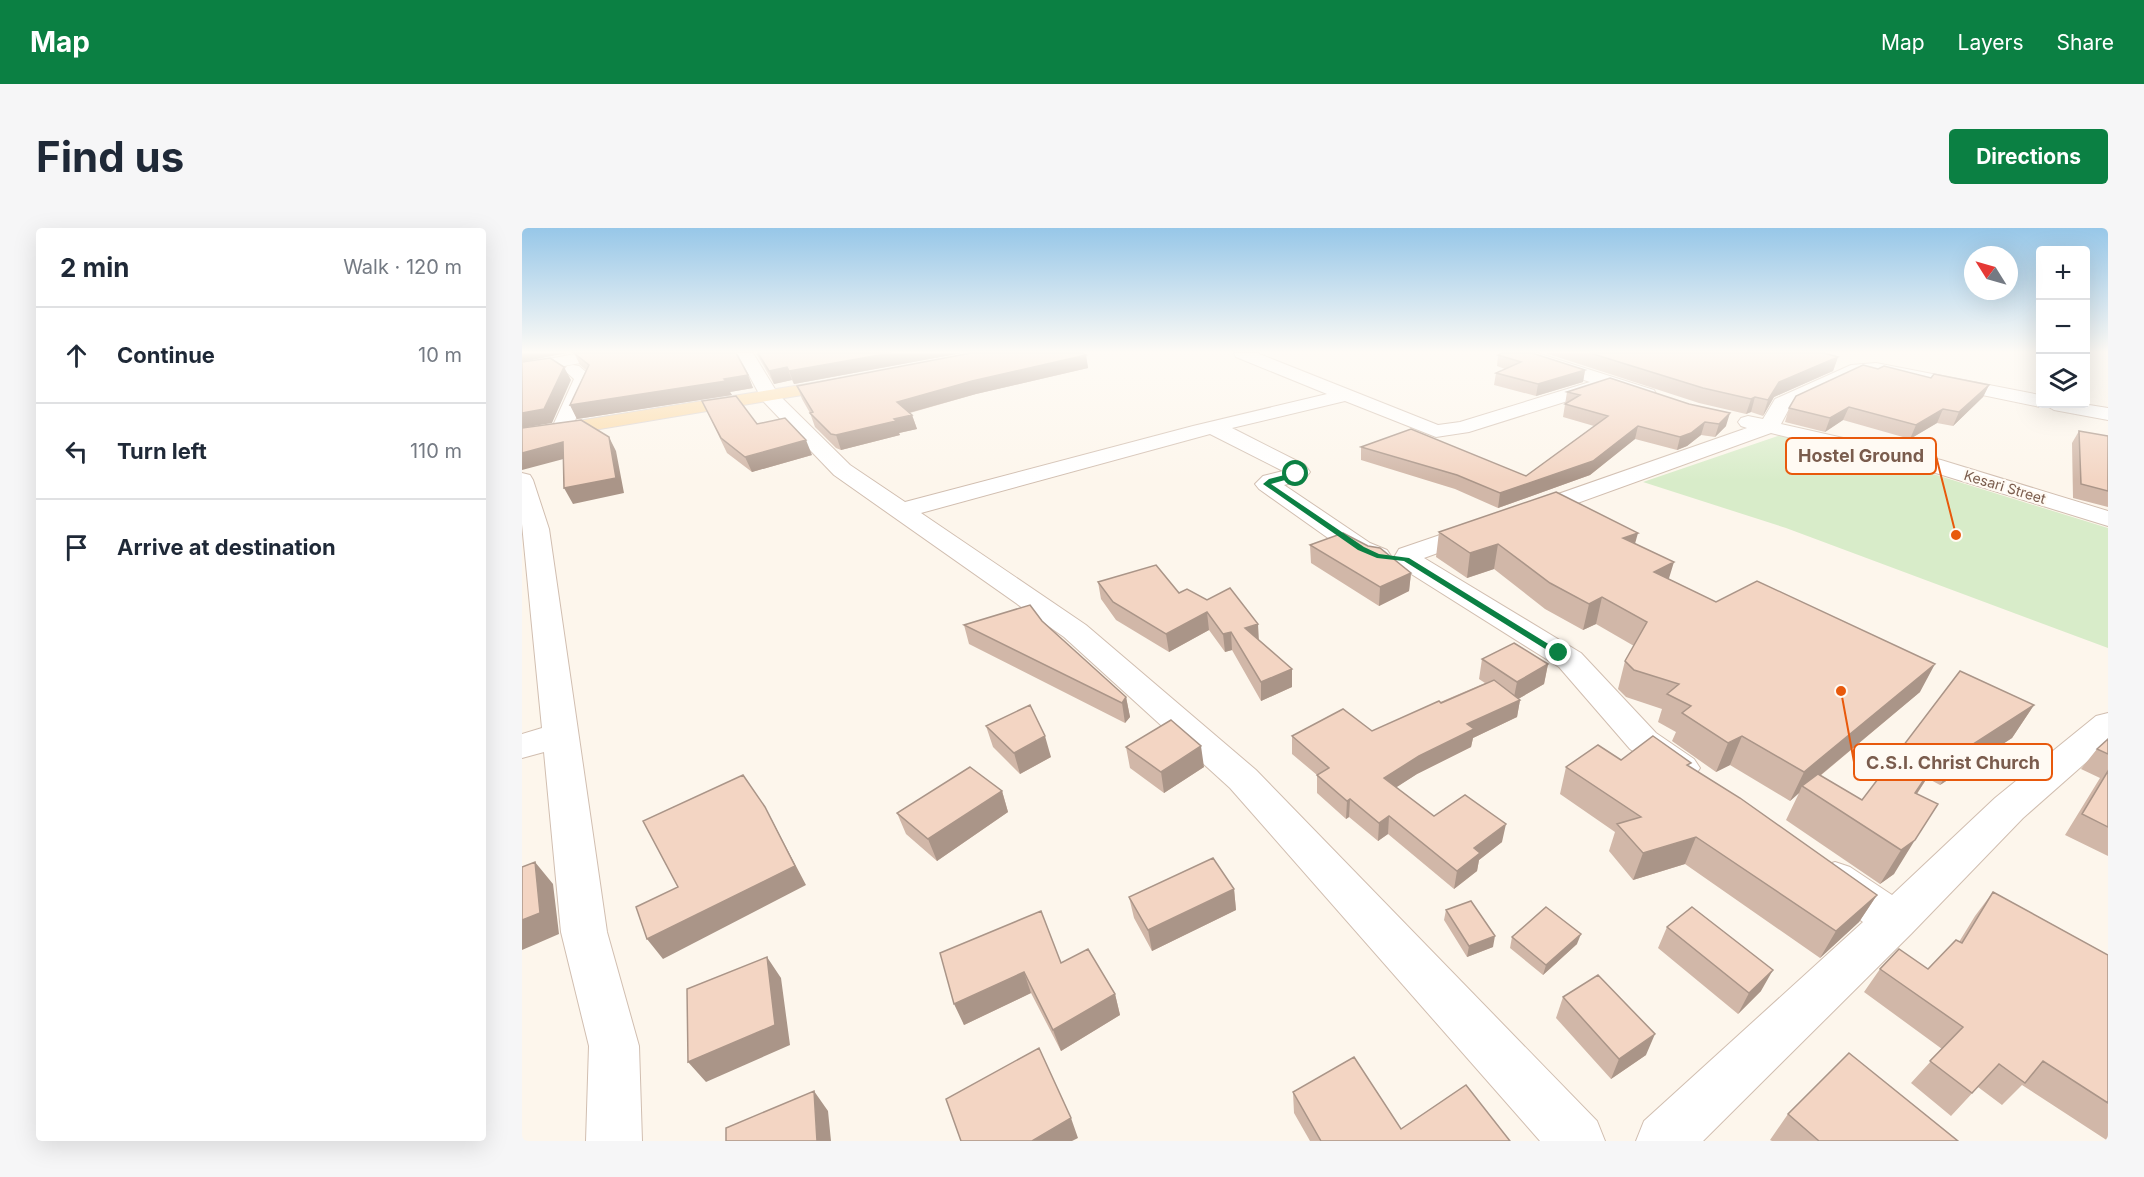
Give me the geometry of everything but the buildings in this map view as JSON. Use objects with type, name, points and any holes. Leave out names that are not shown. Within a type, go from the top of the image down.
[{"type":"main road","points":[[522,436],[777,396]]},
{"type":"street","points":[[561,430],[576,396]]},
{"type":"street","points":[[901,512],[1213,427],[1344,396]]},
{"type":"street","points":[[1348,396],[1425,428],[1444,431],[1462,428],[1565,396]]},
{"type":"street","points":[[1650,396],[1661,399]]},
{"type":"street","points":[[1406,559],[1406,556],[1411,554],[1769,427],[1782,403],[1798,396]]},
{"type":"street","points":[[2013,396],[2036,400]]},
{"type":"street","points":[[770,397],[842,470],[1075,631],[1243,779],[1577,1141]]},
{"type":"street","points":[[2076,408],[2108,414]]},
{"type":"street","name":"Kesari Street","points":[[1726,417],[1933,465],[2108,519]]},
{"type":"street","points":[[1213,427],[1299,472],[1267,482],[1268,485],[1361,549],[1377,556],[1406,559],[1570,660],[1643,741],[1701,782]]},
{"type":"street","points":[[522,480],[536,529],[584,932],[614,1046],[614,1141]]},
{"type":"street","points":[[1664,1141],[1895,921],[2009,808],[2108,724]]},
{"type":"street","points":[[522,746],[561,734]]},
{"type":"street","points":[[1808,859],[1895,921]]},
{"type":"green space","points":[[1781,435],[1917,469],[2108,528],[2108,648],[1786,528],[1643,482]]},
{"type":"place","name":"Hostel Ground","points":[[1956,535]]},
{"type":"place","name":"C.S.I. Christ Church","points":[[1841,691]]},
{"type":"route","points":[[1296,474],[1267,482],[1267,484],[1361,549],[1390,559],[1406,559],[1559,653]]}]
